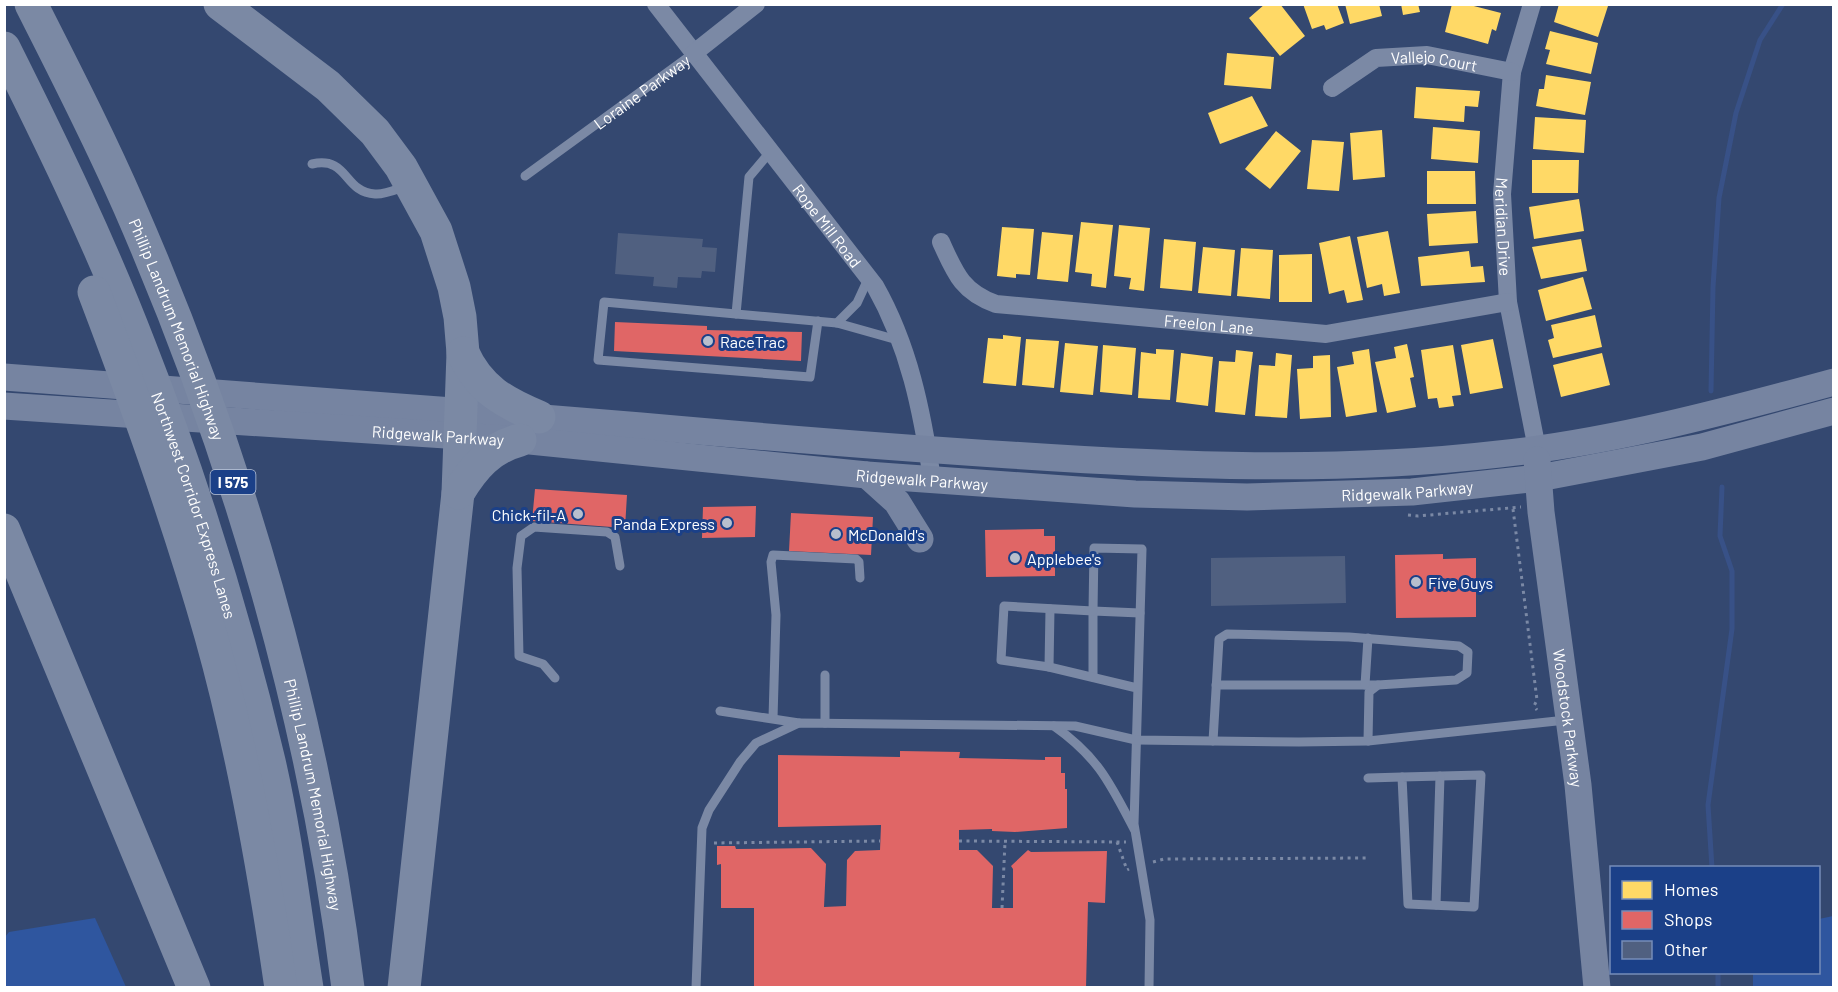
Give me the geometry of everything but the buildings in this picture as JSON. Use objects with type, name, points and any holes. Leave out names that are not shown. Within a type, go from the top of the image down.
[{"type":"highway","name":"Phillip Landrum Memorial Highway","points":[[31,4],[86,112],[169,302],[218,434],[262,578],[308,757],[341,932],[348,987]]},
{"type":"highway","points":[[220,4],[319,79],[375,132],[412,184],[436,231],[454,287],[463,353],[458,493],[404,987]]},
{"type":"highway","name":"Northwest Corridor Express Lanes","points":[[4,48],[100,250],[140,346],[202,519],[224,591],[270,764],[307,987]]},
{"type":"highway","points":[[4,97],[90,282],[162,478],[188,558],[211,637],[234,734],[255,831],[281,987]]},
{"type":"highway","points":[[458,493],[485,458],[530,429],[514,407],[485,388],[470,370],[463,353]]},
{"type":"highway","points":[[4,530],[194,987]]},
{"type":"highway","points":[[262,578],[329,987]]},
{"type":"main road","name":"Ridgewalk Parkway","points":[[4,377],[254,395],[460,423],[530,429],[928,450],[1152,465],[1273,468],[1424,462],[1537,449],[1710,415],[1833,382]]},
{"type":"main road","name":"Ridgewalk Parkway","points":[[4,406],[264,424],[460,423]]},
{"type":"main road","name":"Ridgewalk Parkway","points":[[530,429],[867,475],[1135,494],[1247,497],[1412,492],[1539,478],[1702,447],[1833,411]]},
{"type":"main road","name":"Woodstock Parkway","points":[[1537,449],[1556,721],[1578,785],[1597,987]]},
{"type":"main road","points":[[867,475],[897,502],[920,539]]},
{"type":"street","name":"Loraine Parkway","points":[[694,53],[756,4]]},
{"type":"street","name":"Meridian Drive","points":[[1533,4],[1512,72],[1502,194],[1508,302],[1537,449]]},
{"type":"street","name":"Rope Mill Road","points":[[658,5],[869,277],[890,312],[902,341],[915,385],[932,480]]},
{"type":"street","name":"Vallejo Court","points":[[1332,88],[1376,58],[1427,55],[1512,72]]},
{"type":"street","name":"Freelon Lane","points":[[941,242],[957,278],[978,298],[996,304],[1326,334],[1508,302]]},
{"type":"lane","name":"Loraine Parkway","points":[[525,176],[694,53]]},
{"type":"lane","points":[[736,314],[749,177],[771,151]]},
{"type":"lane","points":[[312,164],[325,161],[335,164],[358,190],[375,194],[412,184]]},
{"type":"lane","points":[[837,323],[857,303],[869,277]]},
{"type":"lane","points":[[818,321],[810,377],[598,360],[604,302],[818,321],[837,323],[902,341]]},
{"type":"lane","points":[[555,678],[543,664],[519,656],[517,568],[521,536],[534,527],[607,532],[615,537],[620,566]]},
{"type":"lane","points":[[1093,677],[1094,548],[1142,549],[1136,740],[1137,838],[1150,920],[1149,987]]},
{"type":"lane","points":[[773,718],[776,615],[771,562],[773,555],[856,559],[859,562],[860,578]]},
{"type":"lane","points":[[1137,688],[1049,667],[1001,660],[1004,606],[1140,613]]},
{"type":"lane","points":[[1049,667],[1050,609]]},
{"type":"lane","points":[[1213,741],[1216,685],[1219,639],[1227,634],[1368,638],[1459,646],[1468,652],[1467,673],[1456,680],[1378,685],[1216,685]]},
{"type":"lane","points":[[1365,685],[1368,638]]},
{"type":"lane","points":[[825,675],[825,723]]},
{"type":"lane","points":[[1368,741],[1370,692],[1378,685]]},
{"type":"lane","points":[[720,711],[799,723],[1075,726],[1136,740],[1213,741],[1368,741],[1556,721]]},
{"type":"lane","points":[[696,987],[702,828],[709,810],[740,762],[756,744],[799,723]]},
{"type":"lane","points":[[1054,726],[1079,744],[1102,770],[1137,838]]},
{"type":"lane","points":[[1368,778],[1401,777],[1482,775],[1474,907],[1408,904],[1401,777]]},
{"type":"lane","points":[[1436,905],[1440,776]]},
{"type":"path","points":[[1513,508],[1537,700],[1534,706],[1556,721]]},
{"type":"path","points":[[959,841],[1117,842],[1137,838]]},
{"type":"path","points":[[702,844],[880,841]]},
{"type":"path","points":[[1002,908],[1005,842]]},
{"type":"path","points":[[1117,842],[1127,870],[1164,859],[1366,858]]},
{"type":"shaded area","points":[[1833,916],[1833,987],[1753,987],[1753,974],[1820,974],[1820,919]]},
{"type":"shaded area","points":[[95,918],[126,987],[5,987],[5,937],[9,932]]},
{"type":"waterway","points":[[1711,391],[1713,287],[1719,198],[1736,113],[1760,40],[1783,4]]},
{"type":"waterway","points":[[1712,866],[1708,805],[1732,629],[1732,571],[1720,536],[1722,487]]},
{"type":"waterway","points":[[1718,974],[1718,988]]},
{"type":"place","name":"RaceTrac","points":[[708,341]]},
{"type":"place","name":"Chick-fil-A","points":[[578,514]]},
{"type":"place","name":"Panda Express","points":[[727,523]]},
{"type":"place","name":"McDonald's","points":[[836,534]]},
{"type":"place","name":"Applebee's","points":[[1015,558]]},
{"type":"place","name":"Five Guys","points":[[1416,582]]}]
